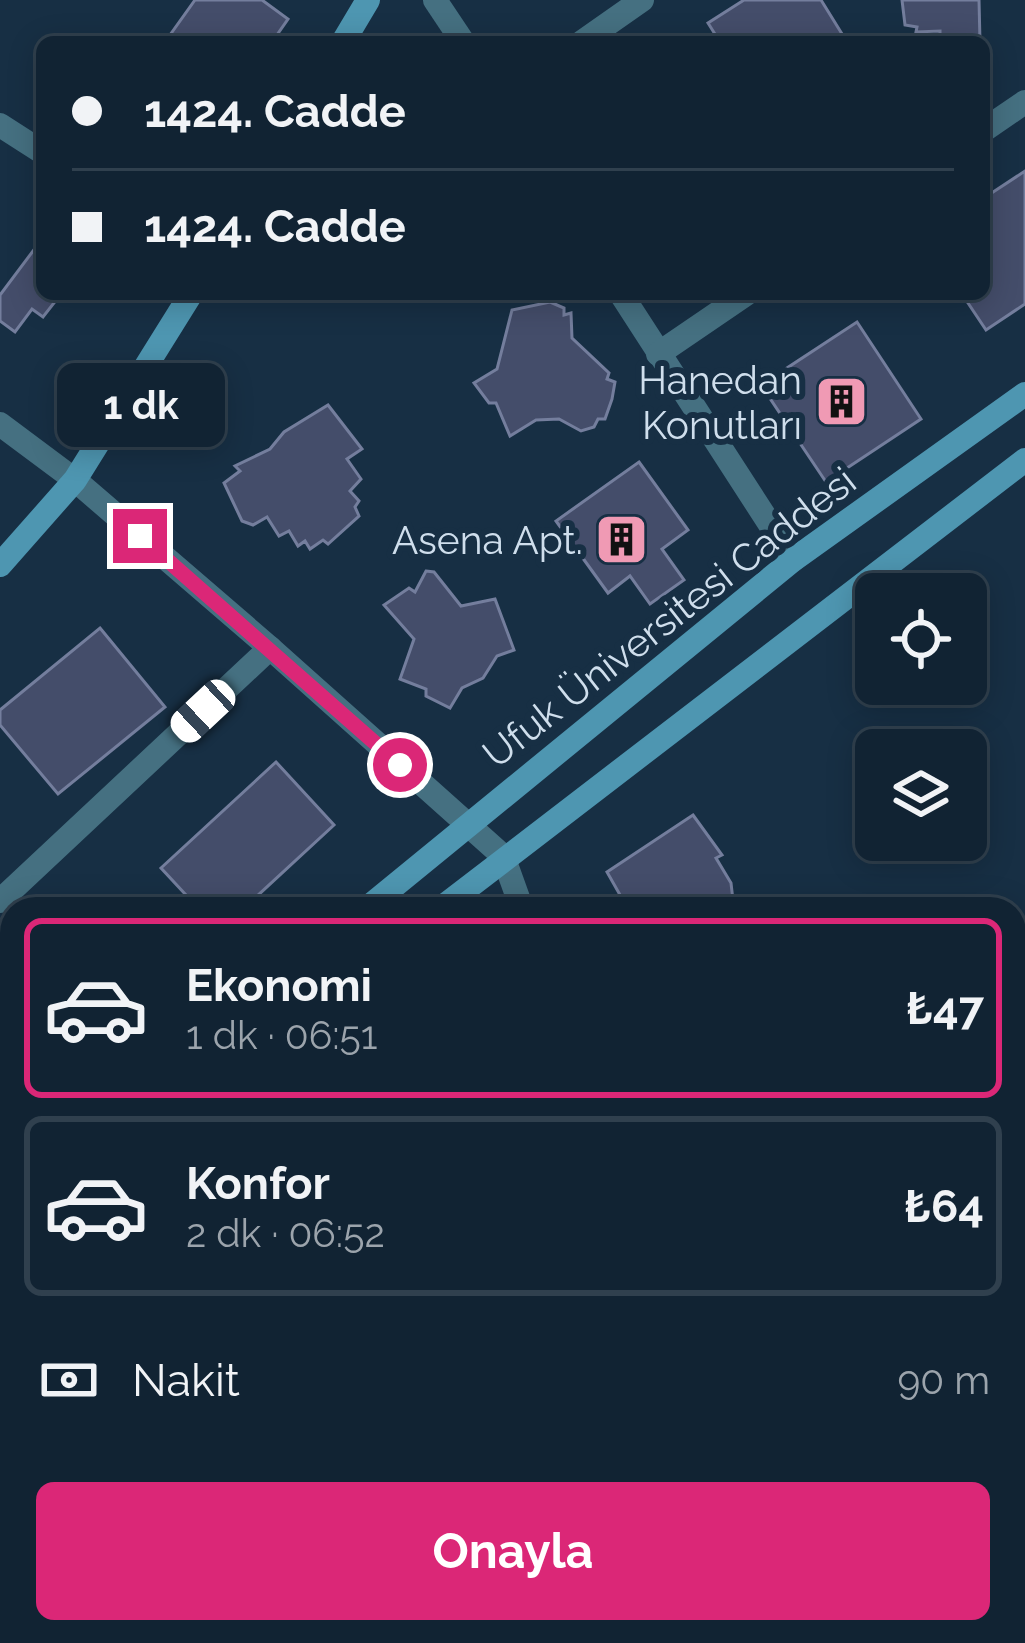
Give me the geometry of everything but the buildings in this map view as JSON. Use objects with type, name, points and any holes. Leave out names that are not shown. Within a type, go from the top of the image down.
[{"type":"main road","points":[[347,36],[368,0]]},
{"type":"main road","points":[[0,565],[75,480],[186,300]]},
{"type":"main road","name":"Ufuk Üniversitesi Caddesi","points":[[380,897],[793,560],[1025,394]]},
{"type":"main road","points":[[454,897],[1025,460]]},
{"type":"street","points":[[435,0],[459,36]]},
{"type":"street","points":[[591,36],[642,0]]},
{"type":"street","points":[[990,126],[1025,102]]},
{"type":"street","points":[[0,124],[36,148]]},
{"type":"street","points":[[625,300],[793,560]]},
{"type":"street","points":[[658,354],[737,300]]},
{"type":"street","points":[[0,424],[75,480],[271,648],[503,856],[518,897]]},
{"type":"street","points":[[4,897],[271,648]]},
{"type":"place","name":"Hanedan Konutları","points":[[841,402]]},
{"type":"place","name":"Asena Apt.","points":[[622,540]]},
{"type":"route","points":[[140,536],[400,765]]}]
